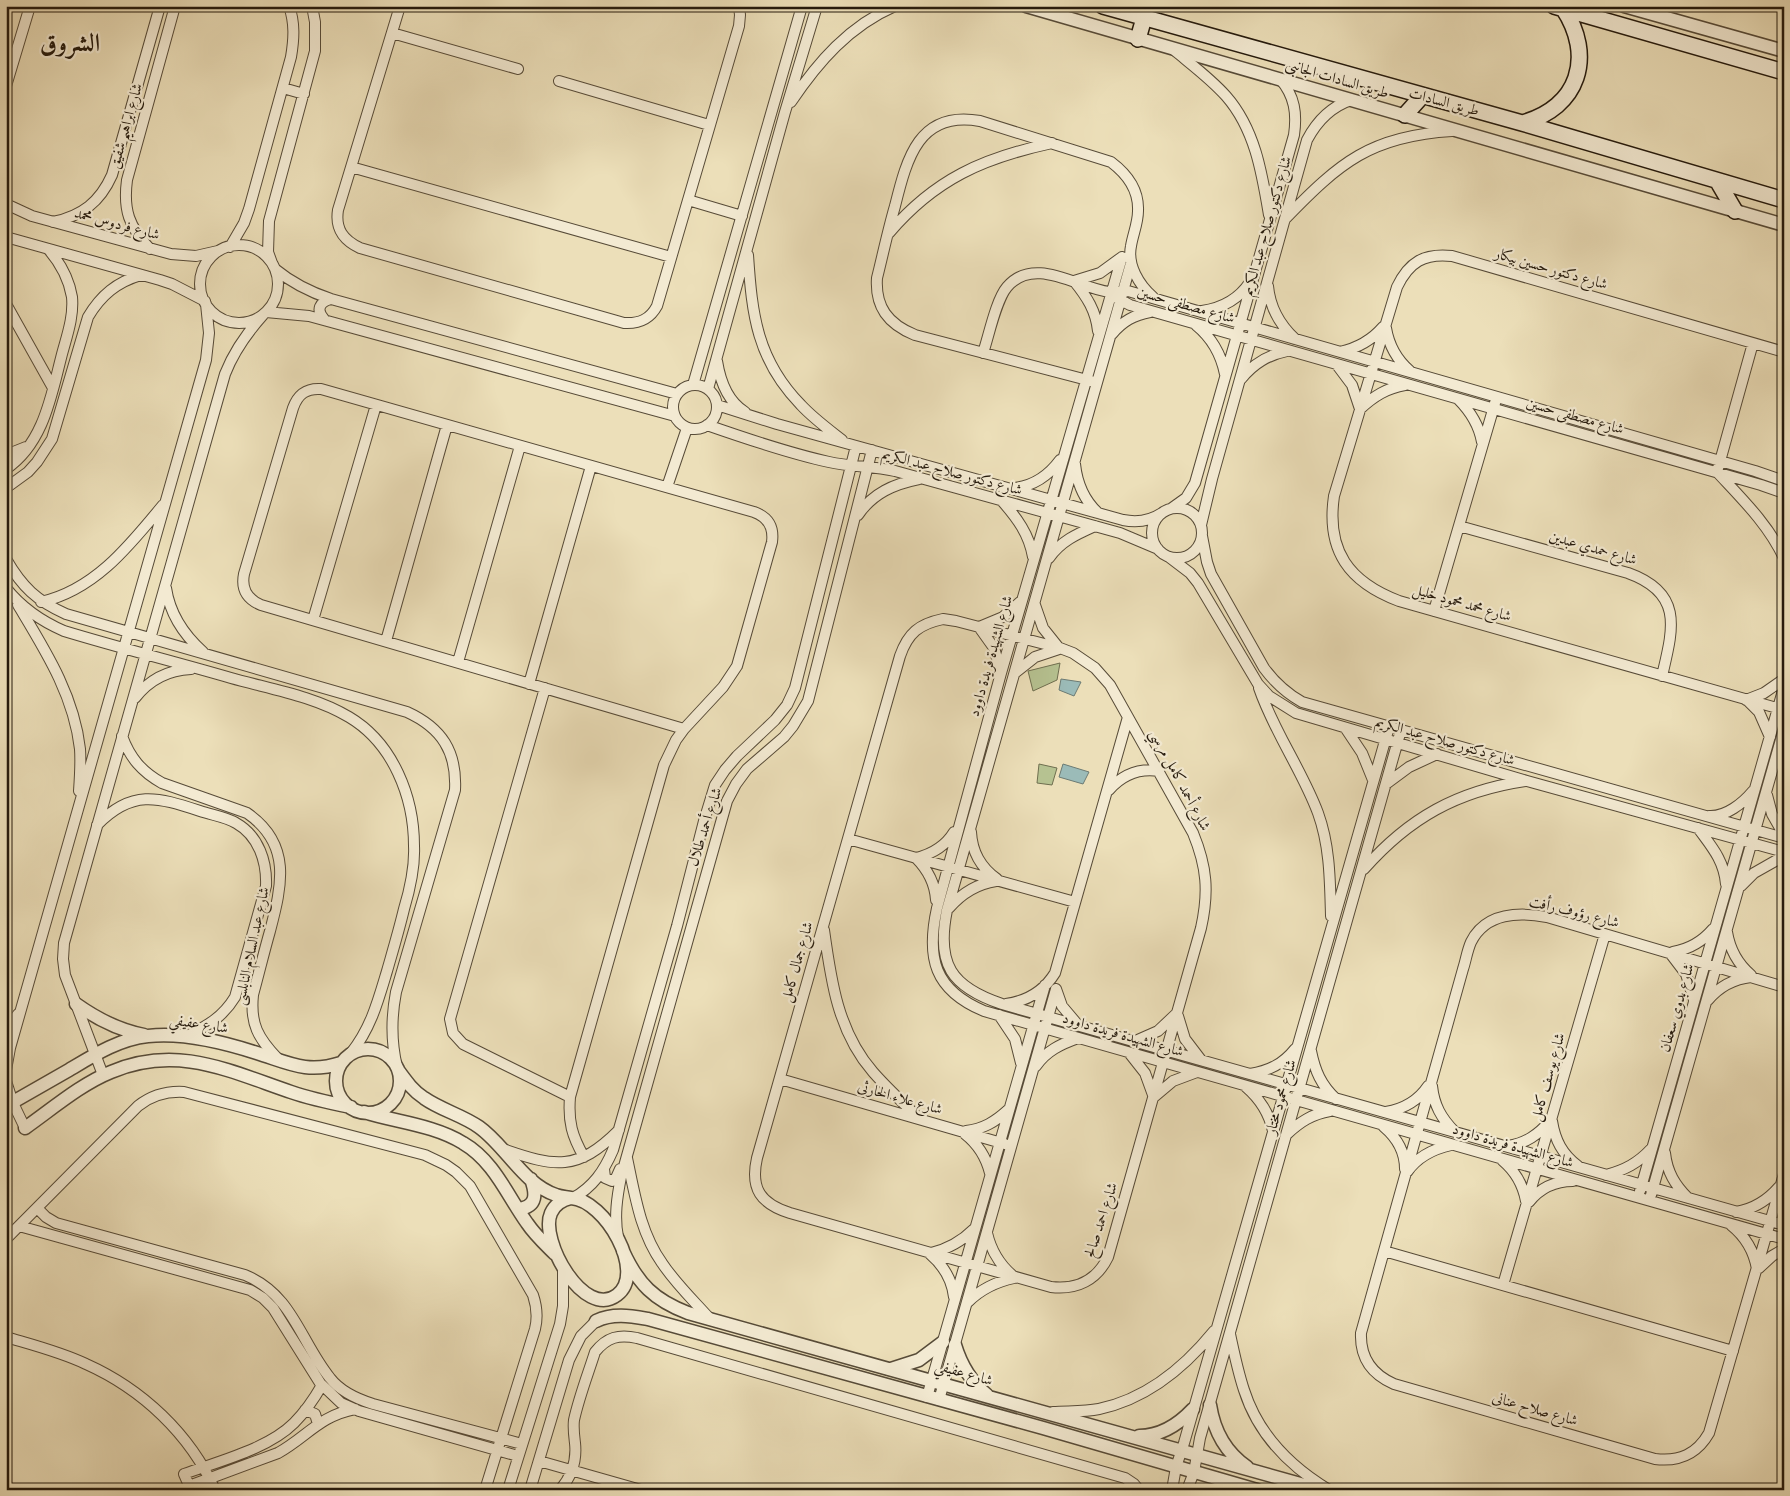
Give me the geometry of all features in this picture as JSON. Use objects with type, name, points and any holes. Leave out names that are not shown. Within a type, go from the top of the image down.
[{"type":"main road","name":"طريق السادات","points":[[1103,6],[1522,123],[1784,200]]},
{"type":"main road","points":[[1558,7],[1784,72]]},
{"type":"main road","points":[[1522,123],[1534,120],[1556,107],[1563,100],[1574,82],[1579,62],[1578,41],[1573,25],[1558,7]]},
{"type":"main road","points":[[1138,38],[1144,18]]},
{"type":"main road","points":[[1405,115],[1422,96]]},
{"type":"main road","points":[[1718,182],[1735,211]]},
{"type":"street","points":[[6,86],[30,6]]},
{"type":"street","name":"شارع ابراهيم شفيق","points":[[53,222],[78,214],[99,198],[107,187],[160,6]]},
{"type":"street","name":"شارع ابراهيم شفيق","points":[[150,249],[131,225],[126,210],[125,195],[127,180],[175,6]]},
{"type":"street","points":[[6,1070],[8,1052],[23,1007],[206,360],[209,333],[201,286],[203,271],[211,258],[227,248],[244,223],[283,88],[291,57],[294,34],[289,6]]},
{"type":"street","points":[[104,1075],[65,975],[64,943],[230,361],[244,337],[264,314],[278,292],[278,276],[268,252],[269,221],[316,44],[312,6]]},
{"type":"street","points":[[400,6],[337,218],[340,234],[345,240],[360,248],[632,324],[648,318],[654,313],[657,306],[738,26],[739,6]]},
{"type":"street","points":[[694,385],[802,6]]},
{"type":"street","points":[[708,390],[785,112],[817,6]]},
{"type":"street","points":[[785,112],[832,49],[869,20],[895,6]]},
{"type":"street","name":"طريق السادات الجانبى","points":[[1026,6],[1784,225]]},
{"type":"street","points":[[1624,6],[1784,51]]},
{"type":"street","points":[[392,33],[518,69]]},
{"type":"street","points":[[1174,49],[1213,82],[1240,115],[1250,134],[1257,154],[1270,219]]},
{"type":"street","name":"شارع دكتور صلاح عبد الكريم","points":[[717,405],[856,446],[1123,520],[1140,522],[1155,517],[1180,504],[1195,483],[1294,136],[1296,112],[1293,100],[1288,88],[1280,80]]},
{"type":"street","points":[[559,81],[709,125]]},
{"type":"street","points":[[283,88],[304,94]]},
{"type":"street","name":"شارع دكتور صلاح عبد الكريم","points":[[1201,525],[1212,479],[1307,140],[1320,120],[1329,111],[1351,100]]},
{"type":"street","points":[[1096,382],[915,335],[898,327],[885,314],[879,303],[876,291],[877,278],[898,190],[913,149],[921,137],[932,128],[956,119],[968,119],[1111,162],[1123,171],[1132,183],[1137,196],[1138,211],[1130,247],[1132,263],[1140,283],[1156,300]]},
{"type":"street","points":[[1284,220],[1330,175],[1374,147],[1398,138],[1423,133],[1459,131]]},
{"type":"street","points":[[1294,136],[1300,135],[1307,140]]},
{"type":"street","points":[[887,235],[920,201],[960,173],[983,163],[1053,143]]},
{"type":"street","points":[[351,167],[671,257]]},
{"type":"street","points":[[751,184],[764,187]]},
{"type":"street","points":[[688,200],[742,216]]},
{"type":"street","name":"شارع فردوس محمد","points":[[6,204],[20,212],[171,254],[196,256],[227,248]]},
{"type":"street","points":[[6,236],[49,250],[172,284],[205,302],[217,316],[232,322],[248,322],[264,314],[294,313],[324,319],[675,416]]},
{"type":"street","points":[[227,248],[246,246],[254,248],[267,257],[288,279],[331,299],[677,394]]},
{"type":"street","points":[[747,247],[752,310],[757,332],[765,352],[787,390],[802,406],[844,442]]},
{"type":"street","points":[[1074,281],[1100,273],[1122,257],[1130,247]]},
{"type":"street","points":[[6,469],[29,446],[44,419],[69,327],[72,299],[70,285],[65,272],[49,250]]},
{"type":"street","name":"شارع دكتور حسين بيكار","points":[[1374,362],[1397,287],[1403,275],[1413,264],[1425,258],[1439,255],[1452,256],[1784,352]]},
{"type":"street","points":[[1085,379],[1122,257]]},
{"type":"street","name":"شارع الشهيدة فريدة داوود","points":[[1132,263],[1096,382],[959,870],[932,930],[933,956],[943,980],[961,999],[972,1006],[999,1015],[1784,1239]]},
{"type":"street","points":[[983,353],[1000,300],[1007,287],[1018,278],[1030,274],[1044,273],[1111,292]]},
{"type":"street","points":[[6,495],[18,480],[37,462],[52,439],[88,318],[95,305],[104,294],[116,285],[142,275]]},
{"type":"street","points":[[1198,312],[1211,310],[1236,298],[1254,277]]},
{"type":"street","points":[[1074,281],[1089,300],[1094,311],[1099,333]]},
{"type":"street","points":[[1268,281],[1272,307],[1286,330],[1295,340]]},
{"type":"street","name":"شارع مصطفى حسين","points":[[1111,292],[1153,312],[1717,472],[1784,493]]},
{"type":"street","name":"شارع مصطفى حسين","points":[[1122,296],[1156,300],[1784,481]]},
{"type":"street","points":[[324,319],[319,314],[319,306],[324,301],[331,299]]},
{"type":"street","points":[[6,304],[53,388]]},
{"type":"street","points":[[1110,336],[1128,319],[1140,314],[1153,312]]},
{"type":"street","points":[[1193,323],[1212,341],[1223,364],[1225,377]]},
{"type":"street","points":[[1339,352],[1353,349],[1365,343],[1385,325]]},
{"type":"street","points":[[1385,325],[1393,352],[1402,364],[1413,373]]},
{"type":"street","points":[[1754,344],[1717,472],[1757,514],[1784,558]]},
{"type":"street","points":[[1239,382],[1247,372],[1266,357],[1289,350]]},
{"type":"street","points":[[717,357],[723,384],[729,396],[738,408],[750,415]]},
{"type":"street","name":"شارع محمد محمود خليل","points":[[1374,362],[1334,496],[1331,513],[1332,530],[1337,547],[1344,562],[1354,575],[1368,586],[1391,598],[1781,709]]},
{"type":"street","points":[[1336,364],[1352,385],[1360,409],[1370,399],[1382,392],[1409,385]]},
{"type":"street","name":"شارع الشهيدة فريدة داوود","points":[[1085,379],[947,866],[942,909],[943,941],[949,968],[957,979],[977,995],[1048,1018],[1784,1226]]},
{"type":"street","points":[[686,386],[701,386],[708,390],[714,396],[717,405],[714,417],[707,426],[697,429],[687,428],[675,416],[673,403],[677,394],[686,386]]},
{"type":"street","points":[[584,1157],[571,1129],[570,1097],[664,765],[676,740],[684,729],[723,687],[737,666],[772,542],[772,527],[762,515],[447,425],[322,390],[307,390],[300,394],[293,408],[242,582],[244,590],[254,602],[684,729]]},
{"type":"street","points":[[1434,611],[1496,397]]},
{"type":"street","points":[[1457,398],[1472,415],[1477,424],[1482,446]]},
{"type":"street","points":[[313,620],[376,405]]},
{"type":"street","points":[[386,642],[447,425]]},
{"type":"street","name":"شارع دكتور صلاح عبد الكريم","points":[[707,426],[820,460],[868,466],[922,478],[1130,536],[1158,549]]},
{"type":"street","points":[[667,487],[687,428]]},
{"type":"street","points":[[6,455],[29,446]]},
{"type":"street","points":[[458,662],[520,446]]},
{"type":"street","name":"شارع أحمد طلال","points":[[572,1198],[584,1192],[604,1169],[613,1150],[715,785],[731,763],[775,720],[787,705],[795,688],[856,446]]},
{"type":"street","name":"شارع أحمد طلال","points":[[618,1238],[615,1225],[617,1193],[626,1154],[720,821],[727,801],[736,784],[748,769],[784,737],[808,701],[872,450]]},
{"type":"street","points":[[1009,488],[1022,487],[1034,482],[1056,466],[1064,455]]},
{"type":"street","points":[[1075,459],[1079,483],[1084,495],[1090,506],[1098,513]]},
{"type":"street","points":[[530,684],[591,466]]},
{"type":"street","points":[[855,520],[864,506],[876,495],[890,487],[922,478]]},
{"type":"street","points":[[6,488],[18,480]]},
{"type":"street","points":[[41,602],[56,599],[74,590],[107,567],[135,538],[167,500]]},
{"type":"street","points":[[1001,500],[1020,522],[1026,533],[1034,560]]},
{"type":"street","points":[[1179,508],[1193,513],[1201,525],[1202,536],[1200,543],[1191,554],[1177,558],[1170,557],[1158,549],[1154,542],[1153,526],[1157,518],[1167,510],[1179,508]]},
{"type":"street","points":[[1046,563],[1061,544],[1095,526]]},
{"type":"street","name":"شارع حمدي عبدين","points":[[1459,526],[1628,573],[1652,585],[1662,596],[1672,621],[1671,636],[1662,676]]},
{"type":"street","name":"شارع دكتور صلاح عبد الكريم","points":[[1202,536],[1207,562],[1217,586],[1264,668],[1281,688],[1302,702],[1744,827],[1784,836]]},
{"type":"street","name":"شارع دكتور صلاح عبد الكريم","points":[[1170,557],[1190,572],[1198,583],[1258,684],[1276,701],[1296,713],[1527,781],[1752,843],[1784,854]]},
{"type":"street","points":[[6,559],[21,583],[41,602],[53,608],[81,619],[407,712],[432,726],[449,749],[454,762],[456,776],[454,797],[393,1007],[392,1037],[400,1077],[398,1091],[390,1103],[378,1111],[364,1112]]},
{"type":"street","points":[[166,584],[168,599],[181,629],[203,653]]},
{"type":"street","points":[[6,588],[14,598],[57,672],[73,715],[80,749],[78,811]]},
{"type":"street","points":[[14,598],[50,625],[64,631],[308,699],[349,717],[366,729],[381,744],[393,763],[409,803],[414,847],[409,892],[372,1020],[360,1043],[341,1063],[336,1076],[336,1084],[341,1097],[351,1108]]},
{"type":"street","points":[[1002,673],[994,648],[979,627],[1003,617],[1022,600]]},
{"type":"street","points":[[1014,674],[1035,657],[1060,648],[1043,628],[1034,603]]},
{"type":"street","name":"شارع جمال كامل","points":[[976,1266],[776,1208],[764,1200],[757,1188],[754,1174],[904,645],[920,627],[931,622],[943,620],[956,620],[1024,639]]},
{"type":"street","name":"شارع أحمد كامل مرسي","points":[[1024,639],[1073,653],[1095,668],[1110,685],[1193,833],[1200,851],[1206,880],[1205,909],[1167,1051]]},
{"type":"street","points":[[132,700],[154,679],[183,669],[198,669]]},
{"type":"street","points":[[1770,737],[1759,712],[1746,700],[1764,693],[1784,679]]},
{"type":"street","points":[[1258,684],[1266,708],[1312,798],[1323,830],[1329,862],[1332,926]]},
{"type":"street","points":[[1744,827],[1770,737],[1781,709],[1784,687]]},
{"type":"street","points":[[545,688],[450,1019],[453,1033],[463,1044],[570,1097]]},
{"type":"street","points":[[1080,1027],[1062,1006],[1056,989],[1055,973],[1128,717]]},
{"type":"street","name":"شارع محمود مختار","points":[[1172,1490],[1176,1467],[1389,727]]},
{"type":"street","points":[[1346,729],[1362,753],[1373,780]]},
{"type":"street","points":[[1755,830],[1784,729]]},
{"type":"street","name":"شارع محمود مختار","points":[[1187,1490],[1194,1472],[1196,1455],[1401,730]]},
{"type":"street","name":"شارع عبد السلام النابلسى","points":[[122,736],[133,759],[151,777],[162,783],[247,812],[257,819],[272,838],[280,861],[280,886],[253,995],[252,1008],[253,1022],[258,1035],[280,1062]]},
{"type":"street","points":[[1385,784],[1409,767],[1437,754]]},
{"type":"street","points":[[1107,792],[1124,776],[1136,771],[1148,770],[1159,772]]},
{"type":"street","points":[[1362,871],[1400,832],[1423,816],[1473,792],[1527,781]]},
{"type":"street","points":[[1701,815],[1713,816],[1726,812],[1742,802],[1755,788]]},
{"type":"street","points":[[1766,791],[1772,814],[1784,836]]},
{"type":"street","name":"شارع عبد السلام النابلسى","points":[[97,825],[106,815],[130,802],[157,799],[235,822],[250,835],[261,854],[266,875],[266,886],[235,998],[219,1018],[187,1036]]},
{"type":"street","points":[[915,858],[932,852],[946,843],[959,825]]},
{"type":"street","name":"شارع بدوي سعفان","points":[[1638,1198],[1744,827]]},
{"type":"street","points":[[1698,828],[1719,856],[1723,866],[1726,888]]},
{"type":"street","points":[[970,829],[975,853],[981,864],[989,874],[1000,881]]},
{"type":"street","name":"شارع بدوي سعفان","points":[[1649,1201],[1755,830]]},
{"type":"street","points":[[848,839],[1075,902]]},
{"type":"street","points":[[1738,891],[1754,873],[1784,854]]},
{"type":"street","points":[[915,858],[929,875],[942,909],[976,886],[1000,881]]},
{"type":"street","name":"شارع رؤوف رأفت","points":[[1416,1135],[1471,942],[1486,924],[1497,918],[1521,913],[1547,917],[1784,987]]},
{"type":"street","points":[[824,925],[832,984],[840,1015],[847,1030],[858,1051],[872,1071],[920,1119]]},
{"type":"street","points":[[677,926],[690,930]]},
{"type":"street","points":[[1694,1000],[1686,974],[1670,953],[1696,945],[1707,937],[1716,926]]},
{"type":"street","points":[[1727,929],[1732,951],[1742,966],[1754,977]]},
{"type":"street","name":"شارع يوسف كامل","points":[[1504,1285],[1605,934]]},
{"type":"street","points":[[1002,1004],[1021,1001],[1030,997],[1045,985],[1055,973]]},
{"type":"street","points":[[1706,1003],[1713,994],[1727,984],[1743,978],[1754,977]]},
{"type":"street","points":[[989,1397],[970,1379],[949,1343],[954,1301],[1045,985]]},
{"type":"street","points":[[933,1398],[949,1343],[966,1304],[1056,989]]},
{"type":"street","points":[[76,1004],[110,1025],[146,1036]]},
{"type":"street","points":[[6,1030],[23,1007]]},
{"type":"street","points":[[1133,1042],[1158,1031],[1178,1013]]},
{"type":"street","points":[[1178,1013],[1185,1039],[1201,1061]]},
{"type":"street","points":[[999,1015],[1015,1039],[1021,1067]]},
{"type":"street","name":"شارع عفيفي","points":[[9,1105],[95,1054],[120,1042],[146,1036],[187,1036],[235,1046],[298,1067],[317,1069],[341,1063]]},
{"type":"street","points":[[1032,1071],[1039,1061],[1052,1050],[1078,1038]]},
{"type":"street","points":[[1248,1074],[1263,1072],[1276,1066],[1288,1058],[1297,1046]]},
{"type":"street","points":[[351,1053],[366,1048],[381,1051],[393,1061],[414,1090],[424,1098],[478,1126],[504,1149],[530,1178],[556,1195],[580,1199],[594,1207],[611,1226],[623,1251],[626,1263],[626,1283],[617,1296],[609,1299],[594,1299],[587,1295],[570,1277],[561,1262],[550,1234],[550,1215],[558,1203],[572,1198]]},
{"type":"street","points":[[1310,1049],[1316,1072],[1321,1082],[1337,1099]]},
{"type":"street","name":"شارع احمد صالح","points":[[976,1266],[1051,1288],[1071,1288],[1090,1280],[1104,1266],[1167,1051]]},
{"type":"street","points":[[1130,1053],[1145,1073],[1153,1098],[1173,1081],[1197,1072]]},
{"type":"street","points":[[6,1081],[9,1105],[25,1128],[104,1075],[135,1064],[160,1060],[185,1060],[210,1064],[315,1100],[436,1131],[463,1143],[474,1151],[487,1163],[536,1235],[561,1262],[563,1306],[560,1324],[508,1490]]},
{"type":"street","name":"شارع علاء الحارثى","points":[[780,1079],[1011,1145]]},
{"type":"street","points":[[1384,1113],[1411,1103],[1425,1091],[1431,1081]]},
{"type":"street","points":[[1431,1081],[1433,1096],[1438,1110],[1445,1122],[1455,1133]]},
{"type":"street","points":[[1246,1086],[1264,1107],[1271,1122],[1273,1132]]},
{"type":"street","points":[[6,1240],[138,1106],[152,1097],[168,1092],[184,1092],[425,1155],[436,1160],[456,1172],[476,1194],[536,1303],[537,1320],[485,1490]]},
{"type":"street","points":[[962,1132],[988,1126],[1009,1109]]},
{"type":"street","points":[[1286,1135],[1302,1121],[1312,1116],[1332,1111]]},
{"type":"street","points":[[1505,1147],[1519,1144],[1532,1138],[1552,1118]]},
{"type":"street","points":[[1552,1118],[1557,1140],[1563,1152],[1582,1168]]},
{"type":"street","points":[[1381,1125],[1397,1141],[1402,1151],[1405,1174]]},
{"type":"street","points":[[504,1149],[536,1160],[548,1162],[572,1161],[598,1149],[619,1129]]},
{"type":"street","points":[[962,1132],[973,1140],[981,1150],[987,1162],[990,1175]]},
{"type":"street","name":"شارع صلاح عنانى","points":[[1416,1135],[1361,1333],[1363,1354],[1368,1364],[1375,1373],[1394,1384],[1655,1459],[1677,1460],[1687,1456],[1704,1442],[1709,1433],[1770,1222]]},
{"type":"street","points":[[1405,1174],[1412,1165],[1430,1151],[1452,1145]]},
{"type":"street","points":[[1606,1175],[1620,1172],[1633,1166],[1653,1146]]},
{"type":"street","points":[[1665,1147],[1666,1162],[1670,1176],[1678,1189],[1689,1199]]},
{"type":"street","points":[[604,1169],[606,1180],[614,1180],[626,1154]]},
{"type":"street","points":[[626,1154],[636,1202],[650,1243],[674,1280],[710,1319]]},
{"type":"street","points":[[1501,1159],[1519,1179],[1527,1205]]},
{"type":"street","points":[[518,1209],[530,1205],[534,1200],[535,1193],[530,1178]]},
{"type":"street","points":[[1527,1205],[1544,1188],[1554,1184],[1578,1180]]},
{"type":"street","points":[[1782,1180],[1784,1203]]},
{"type":"street","points":[[1735,1212],[1746,1210],[1761,1203],[1774,1193],[1782,1180]]},
{"type":"street","points":[[1770,1222],[1782,1180]]},
{"type":"street","points":[[37,1208],[46,1217],[61,1224],[245,1275],[266,1286],[282,1301],[330,1378],[348,1393],[373,1404],[522,1444]]},
{"type":"street","points":[[39,1232],[46,1217]]},
{"type":"street","points":[[1728,1223],[1745,1239],[1755,1260],[1757,1271]]},
{"type":"street","points":[[19,1226],[241,1287],[257,1294],[273,1308],[322,1386],[341,1403],[354,1409],[518,1456]]},
{"type":"street","points":[[954,1301],[953,1287],[948,1274],[930,1253],[955,1245],[975,1227]]},
{"type":"street","points":[[987,1230],[990,1244],[996,1257],[1014,1278]]},
{"type":"street","points":[[1757,1271],[1772,1256],[1784,1249]]},
{"type":"street","name":"شارع عفيفي","points":[[623,1251],[637,1277],[655,1297],[671,1307],[1322,1490]]},
{"type":"street","points":[[1384,1251],[1733,1351]]},
{"type":"street","points":[[241,1287],[245,1275]]},
{"type":"street","points":[[966,1304],[988,1286],[1014,1278]]},
{"type":"street","points":[[609,1299],[618,1312],[625,1316]]},
{"type":"street","points":[[530,1490],[569,1360],[580,1336],[596,1321],[609,1299]]},
{"type":"street","points":[[596,1321],[610,1316],[625,1316],[648,1320],[1043,1428],[1257,1490]]},
{"type":"street","points":[[1046,1413],[1097,1410],[1120,1404],[1142,1394],[1162,1382],[1181,1367],[1199,1350],[1217,1327]]},
{"type":"street","points":[[1230,1334],[1244,1390],[1252,1411],[1263,1431],[1293,1465],[1329,1490]]},
{"type":"street","points":[[560,1490],[567,1482],[572,1470],[575,1456],[575,1418],[595,1352],[609,1339],[618,1336],[627,1336],[1125,1478],[1139,1490]]},
{"type":"street","points":[[6,1337],[72,1358],[116,1380],[156,1410],[182,1437],[204,1466],[215,1490]]},
{"type":"street","points":[[890,1369],[919,1360],[949,1343]]},
{"type":"street","points":[[322,1386],[306,1410],[286,1430],[269,1441],[184,1474],[190,1488],[210,1478],[278,1453],[318,1424],[335,1415],[354,1409]]},
{"type":"street","points":[[1210,1405],[1212,1421],[1222,1443],[1238,1461],[1251,1470]]},
{"type":"street","points":[[1132,1436],[1146,1436],[1166,1430],[1184,1419],[1193,1409]]},
{"type":"street","points":[[306,1410],[315,1414],[318,1424]]},
{"type":"street","points":[[539,1461],[641,1490]]},
{"type":"green space","points":[[1060,663],[1057,680],[1033,691],[1028,671]]},
{"type":"green space","points":[[1039,764],[1057,768],[1052,785],[1037,783]]},
{"type":"water","points":[[1061,679],[1081,682],[1074,696],[1059,690]]},
{"type":"water","points":[[1063,764],[1089,772],[1083,784],[1059,777]]},
{"type":"district","name":"الشروق","points":[[70,43]]}]
